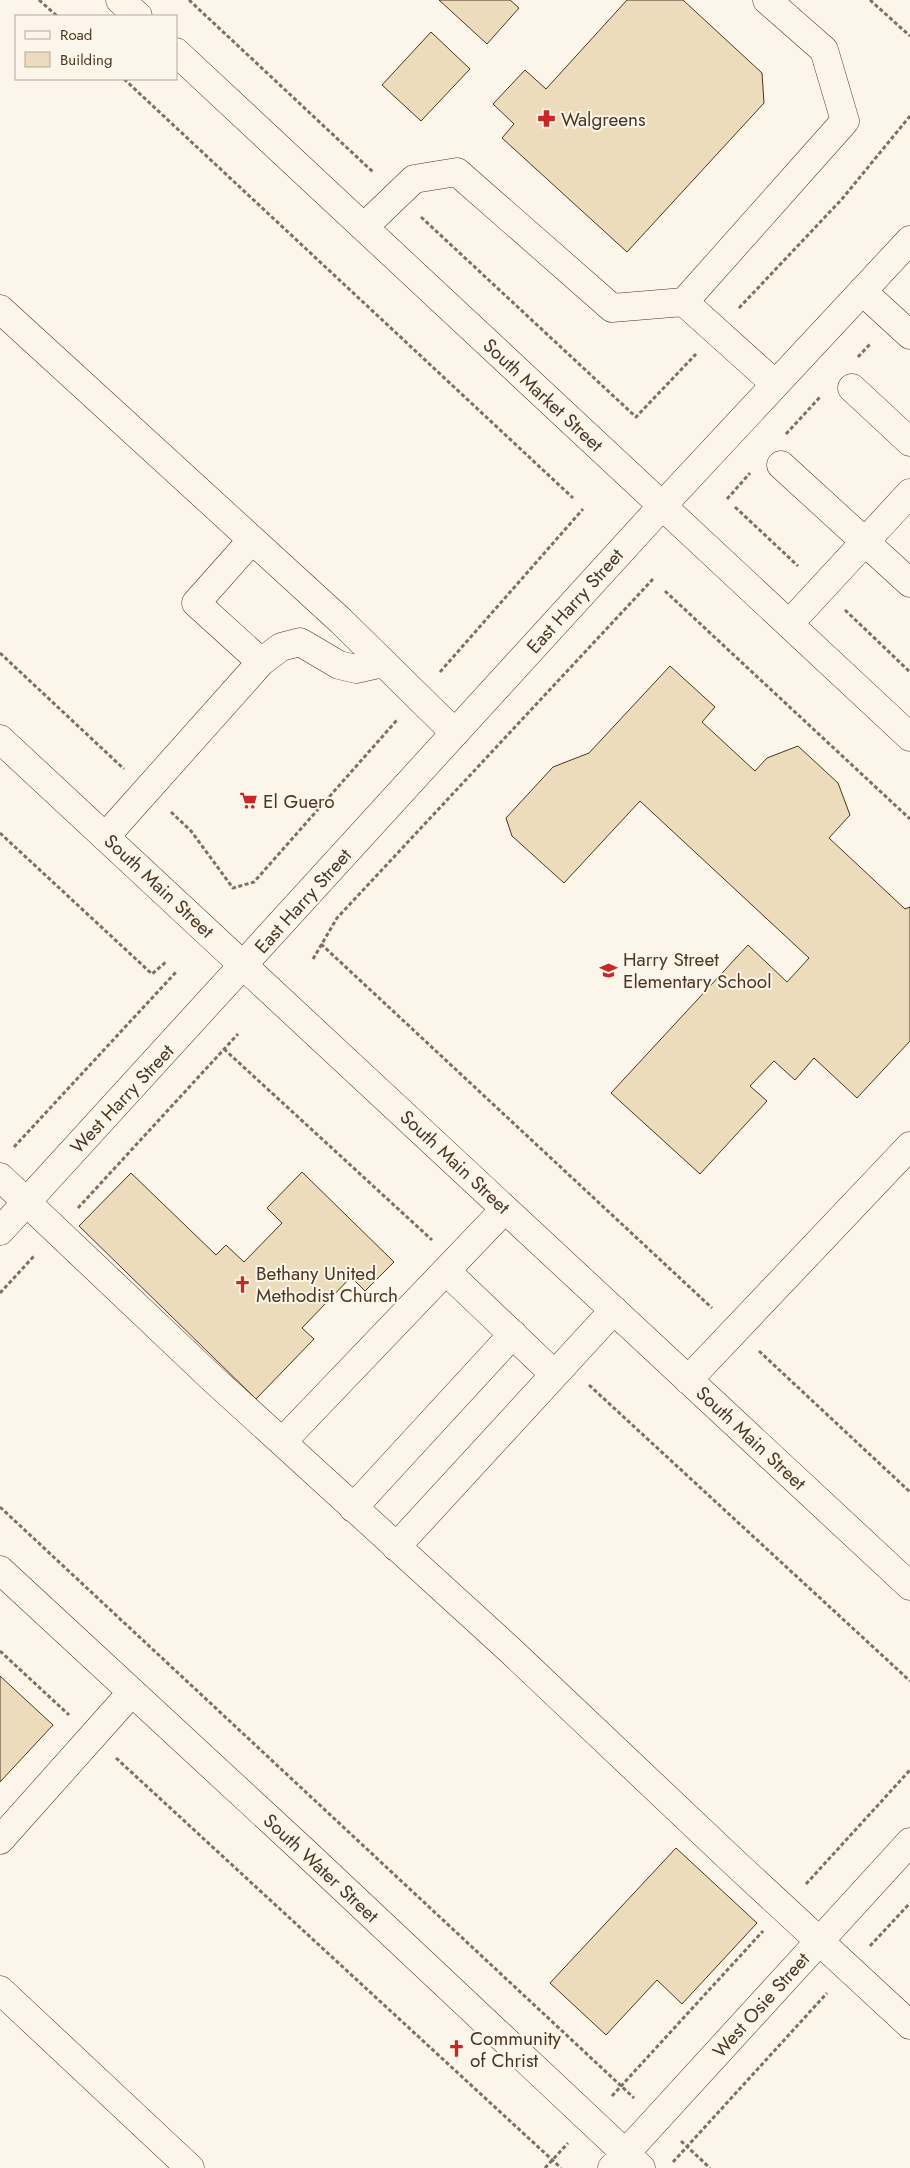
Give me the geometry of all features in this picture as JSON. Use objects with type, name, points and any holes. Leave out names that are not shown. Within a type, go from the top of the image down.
[{"type":"street","points":[[120,0],[137,15]]},
{"type":"street","points":[[364,227],[414,179],[457,172],[612,308],[684,302],[845,121],[824,50],[767,0]]},
{"type":"street","name":"South Market Street","points":[[178,54],[910,737]]},
{"type":"street","name":"East Harry Street","points":[[244,966],[662,506],[910,240]]},
{"type":"street","points":[[862,291],[902,327]]},
{"type":"street","points":[[684,302],[775,384]]},
{"type":"street","points":[[0,309],[341,621],[455,733]]},
{"type":"street","points":[[844,381],[910,442]]},
{"type":"street","points":[[780,453],[865,542],[910,583]]},
{"type":"street","points":[[789,624],[910,493]]},
{"type":"street","points":[[252,540],[196,603],[261,662]]},
{"type":"street","points":[[105,837],[261,662],[281,647],[300,642],[339,665],[356,669],[383,663]]},
{"type":"street","name":"South Main Street","points":[[0,739],[910,1586]]},
{"type":"street","name":"West Harry Street","points":[[0,1231],[244,966]]},
{"type":"street","points":[[688,1380],[910,1146]]},
{"type":"street","points":[[0,1177],[282,1442],[517,1656],[819,1942],[910,2025]]},
{"type":"street","points":[[282,1442],[505,1209]]},
{"type":"street","points":[[446,1271],[554,1374]]},
{"type":"street","points":[[396,1547],[614,1310]]},
{"type":"street","points":[[354,1508],[513,1334]]},
{"type":"street","name":"South Water Street","points":[[0,1570],[589,2120],[626,2163]]},
{"type":"street","points":[[0,1840],[132,1692]]},
{"type":"street","name":"West Osie Street","points":[[626,2163],[657,2119],[910,1842]]},
{"type":"street","points":[[0,1990],[190,2168]]},
{"type":"path","points":[[40,0],[56,15]]},
{"type":"path","points":[[870,0],[910,36]]},
{"type":"path","points":[[125,80],[573,498]]},
{"type":"path","points":[[636,417],[842,200],[910,116]]},
{"type":"path","points":[[780,453],[844,381],[902,327]]},
{"type":"path","points":[[726,499],[753,470]]},
{"type":"path","points":[[0,653],[191,831],[233,888],[254,882],[583,509]]},
{"type":"path","points":[[312,959],[337,918],[653,579]]},
{"type":"path","points":[[665,591],[910,819]]},
{"type":"path","points":[[0,833],[152,974],[167,961]]},
{"type":"path","points":[[322,944],[910,1492]]},
{"type":"path","points":[[13,1148],[178,972]]},
{"type":"path","points":[[0,1293],[238,1034]]},
{"type":"path","points":[[0,1507],[710,2168]]},
{"type":"path","points":[[0,1651],[561,2168]]},
{"type":"path","points":[[545,2168],[910,1770]]},
{"type":"path","points":[[667,2168],[910,1903]]},
{"type":"building","points":[[439,0],[510,0],[519,8],[487,44]]},
{"type":"building","name":"Walgreens","points":[[627,0],[683,0],[762,73],[764,103],[627,252],[502,138],[514,124],[493,104],[525,70],[546,89]]},
{"type":"building","points":[[431,32],[470,69],[421,121],[382,85]]},
{"type":"building","points":[[670,666],[715,707],[702,722],[755,771],[767,758],[798,746],[838,783],[850,815],[829,838],[905,909],[910,907],[910,1041],[857,1098],[814,1058],[795,1080],[774,1061],[750,1086],[767,1101],[700,1174],[611,1093],[748,945],[787,982],[809,958],[640,801],[564,883],[512,836],[506,818],[553,767],[589,753]]},
{"type":"building","name":"Bethany United Methodist Church","points":[[302,1172],[394,1262],[365,1291],[351,1277],[302,1328],[314,1339],[256,1399],[79,1226],[131,1173],[216,1255],[226,1245],[244,1262],[282,1223],[267,1208]]},
{"type":"building","points":[[0,1676],[53,1725],[0,1782]]},
{"type":"building","points":[[676,1848],[757,1923],[682,2004],[657,1980],[606,2035],[550,1983]]},
{"type":"place","name":"Walgreens","points":[[547,119]]},
{"type":"place","name":"El Guero","points":[[249,801]]},
{"type":"place","name":"Harry Street Elementary School","points":[[609,970]]},
{"type":"place","name":"Bethany United Methodist Church","points":[[242,1284]]},
{"type":"place","name":"Community of Christ","points":[[456,2049]]}]
